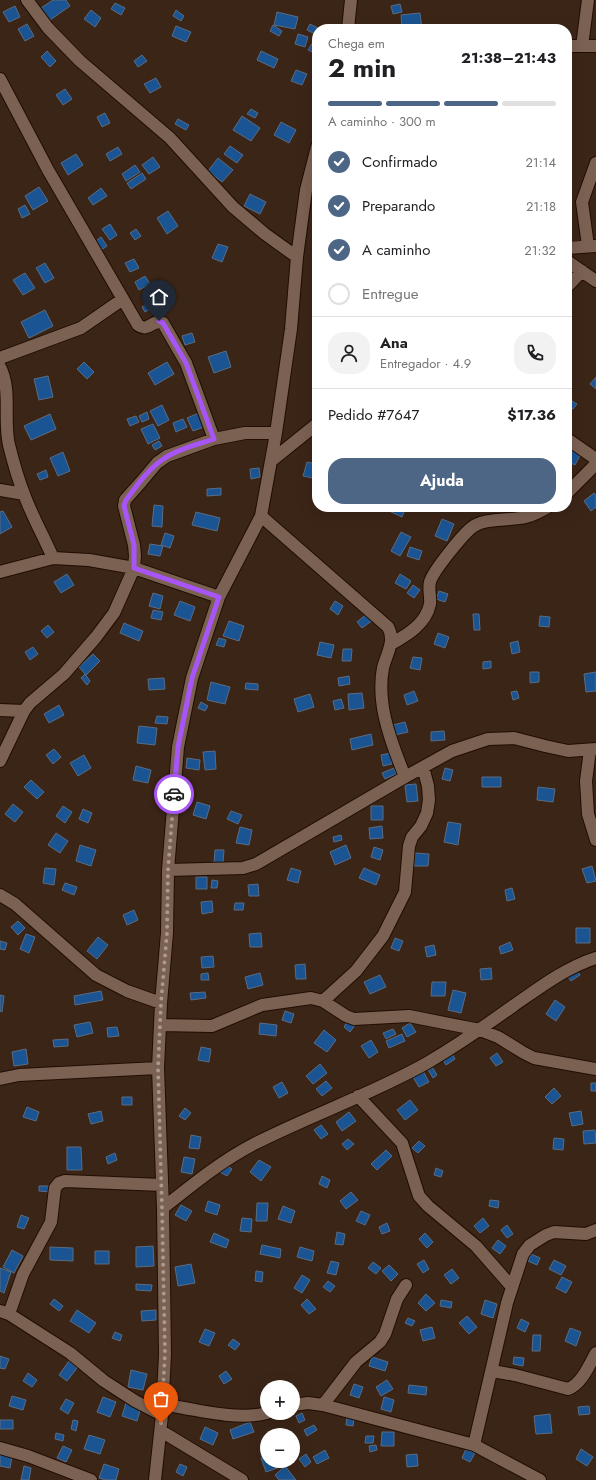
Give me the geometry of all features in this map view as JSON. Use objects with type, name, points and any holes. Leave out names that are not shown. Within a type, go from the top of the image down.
[{"type":"street","points":[[27,0],[48,28],[75,55],[170,138],[233,207],[265,234],[297,257]]},
{"type":"street","points":[[349,24],[351,0]]},
{"type":"street","points":[[582,46],[588,0]]},
{"type":"street","points":[[572,46],[596,46]]},
{"type":"street","points":[[0,79],[48,170],[138,325],[146,328],[159,321],[163,323],[186,363],[214,439]]},
{"type":"street","points":[[572,248],[592,246],[582,202],[596,163]]},
{"type":"street","points":[[155,1480],[162,1409],[165,1354],[158,1068],[161,1003],[167,933],[168,870],[178,747],[192,678],[219,597],[261,516],[276,433],[291,329],[297,257],[311,191]]},
{"type":"street","points":[[572,264],[596,281]]},
{"type":"street","points":[[572,282],[582,271]]},
{"type":"street","points":[[0,358],[81,328],[123,299]]},
{"type":"street","points":[[0,367],[4,377],[6,392],[6,432],[24,494],[53,558]]},
{"type":"street","points":[[271,461],[312,428]]},
{"type":"street","points":[[0,761],[24,711],[64,674],[96,637],[114,613],[134,568],[134,545],[124,506],[126,500],[157,463],[167,456],[214,439],[245,433],[276,433]]},
{"type":"street","points":[[572,442],[596,459]]},
{"type":"street","points":[[572,488],[596,464]]},
{"type":"street","points":[[0,490],[24,494]]},
{"type":"street","points":[[391,644],[409,635],[420,623],[430,604],[430,582],[436,568],[468,530],[476,524],[525,518],[540,512]]},
{"type":"street","points":[[261,516],[391,631],[391,644],[383,669],[382,700],[389,731],[405,777]]},
{"type":"street","points":[[0,572],[53,558],[89,560],[134,568],[219,597]]},
{"type":"street","points":[[0,710],[24,711]]},
{"type":"street","points":[[168,870],[243,868],[256,864],[452,751],[488,739],[501,737],[514,738],[568,751],[593,749],[586,781],[588,814],[596,840]]},
{"type":"street","points":[[323,1001],[356,971],[383,936],[405,892],[409,846],[412,837],[421,826],[427,813],[429,800],[428,786],[423,767]]},
{"type":"street","points":[[0,895],[15,904],[96,975],[127,991],[161,1003]]},
{"type":"street","points":[[162,1208],[210,1171],[253,1144],[400,1077],[427,1063],[480,1030],[557,975],[596,958]]},
{"type":"street","points":[[160,1025],[212,1026],[262,1005],[311,998],[323,1001],[346,1016],[354,1019],[410,1016],[480,1030],[498,1037],[534,1058],[596,1069]]},
{"type":"street","points":[[0,1079],[19,1075],[158,1068]]},
{"type":"street","points":[[358,1096],[402,1143],[419,1196],[428,1206],[476,1246],[512,1287]]},
{"type":"street","points":[[162,1185],[66,1181],[59,1183],[55,1188],[51,1222],[23,1274],[5,1312],[70,1353],[104,1381],[135,1401],[162,1409],[231,1415],[260,1415]]},
{"type":"street","points":[[474,1444],[512,1287],[523,1254],[530,1245],[554,1232],[586,1234],[596,1230]]},
{"type":"street","points":[[323,1405],[356,1362],[380,1342],[385,1334],[397,1299],[406,1285]]},
{"type":"street","points":[[492,1371],[515,1375],[568,1389],[573,1387],[579,1380],[596,1353]]},
{"type":"street","points":[[300,1404],[308,1403],[323,1405],[474,1444],[540,1480]]},
{"type":"street","points":[[160,1431],[241,1480]]},
{"type":"street","points":[[0,1448],[28,1456],[91,1480]]},
{"type":"building","points":[[53,0],[66,0],[70,6],[50,20],[41,8]]},
{"type":"building","points":[[115,3],[125,8],[121,15],[111,9]]},
{"type":"building","points":[[400,4],[402,12],[393,14],[391,6]]},
{"type":"building","points":[[15,6],[20,17],[9,22],[3,12]]},
{"type":"building","points":[[91,10],[101,18],[95,27],[84,19]]},
{"type":"building","points":[[176,10],[184,16],[181,21],[173,16]]},
{"type":"building","points":[[277,12],[298,17],[295,29],[274,25]]},
{"type":"building","points":[[420,13],[421,24],[402,24],[401,15]]},
{"type":"building","points":[[27,24],[34,36],[25,41],[18,29]]},
{"type":"building","points":[[310,24],[312,25],[312,32],[307,30]]},
{"type":"building","points":[[273,25],[282,31],[279,36],[270,31]]},
{"type":"building","points":[[176,26],[191,32],[186,42],[172,36]]},
{"type":"building","points":[[298,34],[308,37],[305,47],[295,44]]},
{"type":"building","points":[[312,44],[312,52],[308,50]]},
{"type":"building","points":[[47,51],[56,61],[50,67],[41,57]]},
{"type":"building","points":[[261,51],[278,59],[274,68],[257,60]]},
{"type":"building","points":[[142,55],[147,61],[138,67],[134,61]]},
{"type":"building","points":[[296,70],[307,74],[302,85],[291,81]]},
{"type":"building","points":[[156,78],[161,87],[150,93],[144,84]]},
{"type":"building","points":[[65,89],[72,99],[63,105],[56,95]]},
{"type":"building","points":[[251,109],[258,113],[255,118],[247,114]]},
{"type":"building","points":[[105,113],[110,123],[102,127],[97,117]]},
{"type":"building","points":[[242,116],[260,128],[251,141],[233,130]]},
{"type":"building","points":[[178,119],[189,125],[186,130],[175,124]]},
{"type":"building","points":[[281,122],[296,130],[289,143],[274,135]]},
{"type":"building","points":[[230,146],[243,155],[237,163],[224,154]]},
{"type":"building","points":[[118,147],[122,154],[110,161],[106,154]]},
{"type":"building","points":[[76,154],[83,165],[68,175],[61,163]]},
{"type":"building","points":[[153,157],[160,167],[149,174],[142,165]]},
{"type":"building","points":[[218,158],[233,170],[222,182],[208,171]]},
{"type":"building","points":[[135,165],[140,172],[126,181],[122,174]]},
{"type":"building","points":[[142,173],[146,179],[131,189],[127,183]]},
{"type":"building","points":[[39,187],[48,201],[33,210],[25,196]]},
{"type":"building","points":[[101,188],[107,196],[93,205],[88,198]]},
{"type":"building","points":[[250,194],[266,202],[260,214],[244,206]]},
{"type":"building","points":[[25,205],[30,214],[22,218],[18,209]]},
{"type":"building","points":[[168,211],[178,226],[167,234],[157,218]]},
{"type":"building","points":[[110,224],[117,235],[110,240],[102,229]]},
{"type":"building","points":[[136,229],[141,236],[135,240],[130,233]]},
{"type":"building","points":[[101,237],[107,246],[98,252],[92,244]]},
{"type":"building","points":[[218,244],[228,247],[222,262],[212,258]]},
{"type":"building","points":[[134,259],[139,268],[130,272],[125,263]]},
{"type":"building","points":[[45,263],[54,278],[45,283],[36,268]]},
{"type":"building","points":[[25,273],[35,288],[23,295],[13,280]]},
{"type":"building","points":[[145,276],[150,284],[139,290],[135,282]]},
{"type":"building","points":[[158,284],[162,291],[150,298],[146,290]]},
{"type":"building","points":[[163,298],[165,303],[157,307],[154,302]]},
{"type":"building","points":[[151,302],[154,307],[145,312],[142,307]]},
{"type":"building","points":[[45,310],[53,326],[29,338],[21,322]]},
{"type":"building","points":[[192,333],[195,342],[185,345],[182,336]]},
{"type":"building","points":[[226,351],[231,367],[214,373],[208,357]]},
{"type":"building","points":[[84,362],[94,372],[87,379],[77,369]]},
{"type":"building","points":[[167,362],[174,374],[155,385],[148,373]]},
{"type":"building","points":[[48,376],[53,397],[39,400],[34,379]]},
{"type":"building","points":[[596,377],[596,389],[590,384]]},
{"type":"building","points":[[572,401],[577,404],[572,408]]},
{"type":"building","points":[[162,405],[169,420],[158,426],[150,411]]},
{"type":"building","points":[[147,412],[149,419],[142,422],[139,416]]},
{"type":"building","points":[[199,413],[204,427],[193,431],[187,418]]},
{"type":"building","points":[[50,414],[56,429],[31,440],[24,426]]},
{"type":"building","points":[[136,416],[139,422],[130,426],[127,419]]},
{"type":"building","points":[[183,419],[187,427],[176,432],[173,423]]},
{"type":"building","points":[[153,424],[160,438],[148,444],[141,429]]},
{"type":"building","points":[[159,441],[162,446],[155,450],[152,445]]},
{"type":"building","points":[[572,451],[580,455],[575,465],[572,464]]},
{"type":"building","points":[[63,452],[70,471],[58,476],[50,458]]},
{"type":"building","points":[[307,462],[312,463],[312,478],[303,476]]},
{"type":"building","points":[[259,468],[260,477],[251,479],[250,469]]},
{"type":"building","points":[[46,470],[48,477],[40,480],[37,474]]},
{"type":"building","points":[[221,488],[221,495],[207,496],[207,489]]},
{"type":"building","points":[[594,493],[596,495],[596,507],[591,511],[584,501]]},
{"type":"building","points":[[154,505],[163,506],[162,527],[152,526]]},
{"type":"building","points":[[3,511],[12,527],[0,534],[0,512]]},
{"type":"building","points":[[196,512],[220,518],[217,531],[192,525]]},
{"type":"building","points":[[391,512],[404,512],[402,517]]},
{"type":"building","points":[[442,519],[454,524],[447,541],[435,536]]},
{"type":"building","points":[[401,532],[411,537],[400,556],[391,551]]},
{"type":"building","points":[[165,533],[174,536],[170,548],[161,545]]},
{"type":"building","points":[[150,544],[163,546],[160,556],[148,554]]},
{"type":"building","points":[[410,547],[422,551],[419,560],[407,556]]},
{"type":"building","points":[[67,574],[74,585],[61,593],[54,582]]},
{"type":"building","points":[[400,574],[411,581],[406,589],[395,583]]},
{"type":"building","points":[[413,585],[420,590],[414,598],[407,593]]},
{"type":"building","points":[[439,591],[448,594],[445,602],[436,599]]},
{"type":"building","points":[[153,593],[163,596],[160,609],[149,606]]},
{"type":"building","points":[[180,601],[195,607],[190,621],[174,615]]},
{"type":"building","points":[[335,601],[343,606],[338,615],[330,609]]},
{"type":"building","points":[[153,610],[163,612],[161,620],[151,618]]},
{"type":"building","points":[[368,613],[373,620],[362,628],[357,622]]},
{"type":"building","points":[[473,614],[479,614],[480,630],[474,630]]},
{"type":"building","points":[[540,616],[550,617],[549,627],[539,626]]},
{"type":"building","points":[[229,621],[244,626],[239,641],[223,636]]},
{"type":"building","points":[[124,623],[143,631],[139,641],[120,633]]},
{"type":"building","points":[[48,625],[54,632],[47,638],[41,631]]},
{"type":"building","points":[[438,633],[449,637],[445,648],[434,644]]},
{"type":"building","points":[[219,638],[226,640],[224,647],[216,645]]},
{"type":"building","points":[[518,641],[520,652],[512,654],[510,643]]},
{"type":"building","points":[[320,642],[334,645],[331,658],[317,655]]},
{"type":"building","points":[[33,647],[38,654],[30,660],[25,652]]},
{"type":"building","points":[[343,649],[352,649],[351,661],[342,661]]},
{"type":"building","points":[[93,654],[100,661],[86,675],[79,667]]},
{"type":"building","points":[[413,657],[422,658],[420,670],[410,668]]},
{"type":"building","points":[[491,661],[491,668],[483,669],[483,662]]},
{"type":"building","points":[[530,672],[539,672],[539,682],[530,683]]},
{"type":"building","points":[[596,672],[596,691],[586,692],[584,674]]},
{"type":"building","points":[[85,674],[90,681],[87,685],[81,678]]},
{"type":"building","points":[[349,676],[350,684],[339,686],[338,678]]},
{"type":"building","points":[[164,678],[165,689],[149,690],[148,679]]},
{"type":"building","points":[[211,682],[230,687],[225,704],[207,700]]},
{"type":"building","points":[[246,683],[258,684],[258,690],[245,689]]},
{"type":"building","points":[[414,691],[418,701],[407,705],[404,695]]},
{"type":"building","points":[[517,691],[519,698],[513,700],[511,692]]},
{"type":"building","points":[[362,693],[364,708],[349,710],[348,694]]},
{"type":"building","points":[[310,694],[314,707],[298,712],[294,699]]},
{"type":"building","points":[[341,699],[344,708],[335,710],[333,701]]},
{"type":"building","points":[[201,702],[208,706],[205,711],[198,708]]},
{"type":"building","points":[[59,705],[64,715],[49,723],[44,714]]},
{"type":"building","points":[[157,716],[168,717],[167,724],[155,723]]},
{"type":"building","points":[[405,722],[408,732],[395,735],[393,725]]},
{"type":"building","points":[[139,726],[157,728],[155,745],[137,743]]},
{"type":"building","points":[[444,731],[445,740],[431,741],[431,732]]},
{"type":"building","points":[[371,734],[373,745],[352,750],[350,739]]},
{"type":"building","points":[[54,749],[61,757],[53,764],[46,755]]},
{"type":"building","points":[[215,751],[216,769],[205,770],[203,752]]},
{"type":"building","points":[[391,753],[392,764],[383,766],[381,755]]},
{"type":"building","points":[[84,755],[91,768],[78,776],[70,763]]},
{"type":"building","points":[[187,758],[200,760],[199,770],[186,768]]},
{"type":"building","points":[[136,766],[151,770],[148,783],[133,780]]},
{"type":"building","points":[[394,768],[396,774],[385,779],[382,773]]},
{"type":"building","points":[[445,768],[453,770],[450,781],[442,779]]},
{"type":"building","points":[[482,777],[501,777],[501,787],[482,787]]},
{"type":"building","points":[[31,780],[44,792],[37,799],[24,787]]},
{"type":"building","points":[[416,784],[418,801],[407,802],[405,785]]},
{"type":"building","points":[[538,787],[555,789],[553,802],[537,800]]},
{"type":"building","points":[[197,802],[210,806],[206,819],[193,815]]},
{"type":"building","points":[[13,804],[23,812],[15,822],[5,814]]},
{"type":"building","points":[[63,806],[72,812],[65,823],[56,816]]},
{"type":"building","points":[[371,806],[383,806],[383,820],[371,820]]},
{"type":"building","points":[[83,809],[92,813],[88,823],[79,819]]},
{"type":"building","points":[[231,811],[242,815],[238,824],[227,819]]},
{"type":"building","points":[[448,822],[461,824],[458,845],[444,842]]},
{"type":"building","points":[[382,826],[383,838],[370,839],[369,828]]},
{"type":"building","points":[[240,827],[252,830],[249,845],[236,843]]},
{"type":"building","points":[[56,833],[68,841],[60,853],[48,845]]},
{"type":"building","points":[[341,835],[342,840],[334,842],[333,837]]},
{"type":"building","points":[[80,845],[96,850],[91,866],[76,861]]},
{"type":"building","points":[[346,845],[351,858],[335,865],[330,852]]},
{"type":"building","points":[[374,847],[383,850],[380,860],[371,857]]},
{"type":"building","points":[[215,850],[224,850],[223,863],[214,863]]},
{"type":"building","points":[[415,853],[429,854],[428,866],[414,866]]},
{"type":"building","points":[[592,866],[596,881],[587,883],[582,869]]},
{"type":"building","points":[[45,868],[56,869],[54,885],[43,883]]},
{"type":"building","points":[[291,868],[301,871],[298,883],[287,880]]},
{"type":"building","points":[[364,868],[380,875],[376,885],[359,878]]},
{"type":"building","points":[[196,877],[207,877],[207,889],[196,889]]},
{"type":"building","points":[[212,880],[218,881],[217,888],[211,888]]},
{"type":"building","points":[[65,883],[77,887],[74,895],[62,890]]},
{"type":"building","points":[[258,884],[259,896],[249,896],[248,885]]},
{"type":"building","points":[[512,888],[515,899],[507,901],[505,890]]},
{"type":"building","points":[[212,901],[213,912],[202,914],[201,902]]},
{"type":"building","points":[[235,903],[244,903],[243,910],[234,910]]},
{"type":"building","points":[[134,910],[138,920],[127,925],[123,915]]},
{"type":"building","points":[[18,921],[25,928],[18,935],[11,927]]},
{"type":"building","points":[[576,928],[590,928],[590,943],[576,943]]},
{"type":"building","points":[[261,933],[262,947],[250,947],[249,934]]},
{"type":"building","points":[[26,934],[35,937],[29,953],[20,949]]},
{"type":"building","points":[[98,937],[108,945],[97,959],[87,951]]},
{"type":"building","points":[[395,938],[403,941],[399,951],[391,948]]},
{"type":"building","points":[[0,941],[7,943],[5,950],[0,949]]},
{"type":"building","points":[[510,942],[513,950],[501,954],[499,947]]},
{"type":"building","points":[[434,945],[436,955],[427,957],[425,947]]},
{"type":"building","points":[[213,956],[214,967],[202,968],[201,957]]},
{"type":"building","points":[[305,964],[306,979],[296,979],[295,965]]},
{"type":"building","points":[[491,968],[492,979],[481,980],[480,969]]},
{"type":"building","points":[[576,968],[580,975],[571,981],[566,974]]},
{"type":"building","points":[[208,973],[209,980],[201,980],[201,974]]},
{"type":"building","points":[[260,973],[263,985],[248,989],[245,977]]},
{"type":"building","points":[[380,975],[386,987],[370,994],[364,982]]},
{"type":"building","points":[[432,982],[446,982],[445,996],[431,996]]},
{"type":"building","points":[[453,990],[466,993],[461,1013],[448,1010]]},
{"type":"building","points":[[101,991],[103,1000],[75,1005],[74,996]]},
{"type":"building","points":[[205,992],[206,998],[191,1000],[190,993]]},
{"type":"building","points":[[0,995],[4,996],[2,1012],[0,1011]]},
{"type":"building","points":[[555,1000],[565,1007],[556,1021],[546,1014]]},
{"type":"building","points":[[285,1011],[294,1014],[291,1023],[282,1020]]},
{"type":"building","points":[[348,1020],[355,1025],[350,1032],[344,1027]]},
{"type":"building","points":[[90,1022],[93,1033],[77,1037],[74,1025]]},
{"type":"building","points":[[260,1023],[277,1025],[276,1036],[259,1034]]},
{"type":"building","points":[[410,1023],[416,1032],[407,1037],[402,1028]]},
{"type":"building","points":[[117,1027],[119,1036],[108,1037],[107,1028]]},
{"type":"building","points":[[393,1029],[396,1034],[386,1039],[383,1033]]},
{"type":"building","points":[[324,1030],[336,1040],[327,1052],[314,1043]]},
{"type":"building","points":[[402,1034],[405,1041],[389,1048],[386,1041]]},
{"type":"building","points":[[68,1039],[68,1046],[54,1047],[53,1040]]},
{"type":"building","points":[[371,1040],[378,1052],[369,1058],[361,1046]]},
{"type":"building","points":[[201,1047],[211,1049],[209,1062],[198,1060]]},
{"type":"building","points":[[26,1049],[28,1064],[14,1066],[12,1052]]},
{"type":"building","points":[[451,1052],[455,1059],[446,1065],[442,1058]]},
{"type":"building","points":[[497,1053],[503,1062],[496,1066],[490,1058]]},
{"type":"building","points":[[320,1064],[327,1073],[313,1084],[306,1076]]},
{"type":"building","points":[[431,1065],[437,1075],[433,1078],[427,1068]]},
{"type":"building","points":[[423,1071],[429,1082],[419,1087],[413,1077]]},
{"type":"building","points":[[326,1081],[332,1088],[322,1096],[316,1089]]},
{"type":"building","points":[[282,1082],[288,1093],[279,1098],[273,1087]]},
{"type":"building","points":[[591,1083],[596,1083],[596,1091],[591,1091]]},
{"type":"building","points":[[554,1088],[561,1096],[552,1104],[545,1097]]},
{"type":"building","points":[[122,1097],[132,1097],[132,1105],[122,1105]]},
{"type":"building","points":[[410,1100],[418,1110],[405,1120],[397,1110]]},
{"type":"building","points":[[27,1107],[39,1112],[36,1121],[23,1117]]},
{"type":"building","points":[[185,1108],[191,1113],[185,1120],[179,1116]]},
{"type":"building","points":[[101,1111],[103,1121],[91,1124],[88,1114]]},
{"type":"building","points":[[581,1111],[583,1124],[572,1126],[569,1113]]},
{"type":"building","points":[[349,1112],[356,1121],[342,1131],[336,1122]]},
{"type":"building","points":[[321,1125],[328,1134],[321,1139],[314,1130]]},
{"type":"building","points":[[595,1130],[596,1143],[584,1144],[583,1131]]},
{"type":"building","points":[[191,1135],[201,1137],[199,1149],[189,1148]]},
{"type":"building","points":[[554,1138],[564,1139],[563,1150],[553,1149]]},
{"type":"building","points":[[348,1139],[354,1144],[347,1150],[342,1144]]},
{"type":"building","points":[[419,1141],[425,1146],[418,1153],[412,1148]]},
{"type":"building","points":[[67,1147],[81,1147],[82,1170],[67,1170]]},
{"type":"building","points":[[386,1150],[392,1156],[377,1170],[371,1164]]},
{"type":"building","points":[[115,1153],[117,1160],[108,1164],[106,1157]]},
{"type":"building","points":[[184,1157],[195,1159],[192,1174],[181,1172]]},
{"type":"building","points":[[259,1160],[271,1167],[261,1181],[250,1172]]},
{"type":"building","points":[[225,1165],[232,1169],[227,1176],[220,1172]]},
{"type":"building","points":[[436,1168],[443,1171],[441,1177],[434,1175]]},
{"type":"building","points":[[322,1176],[330,1180],[327,1188],[319,1184]]},
{"type":"building","points":[[39,1186],[50,1186],[50,1192],[39,1191]]},
{"type":"building","points":[[351,1192],[358,1200],[346,1209],[340,1201]]},
{"type":"building","points":[[490,1200],[499,1201],[498,1208],[489,1206]]},
{"type":"building","points":[[208,1201],[220,1205],[217,1215],[205,1211]]},
{"type":"building","points":[[257,1203],[268,1203],[267,1221],[256,1221]]},
{"type":"building","points":[[181,1205],[192,1211],[186,1221],[175,1215]]},
{"type":"building","points":[[283,1206],[295,1211],[291,1223],[278,1219]]},
{"type":"building","points":[[361,1211],[370,1215],[365,1225],[356,1221]]},
{"type":"building","points":[[21,1215],[29,1218],[24,1229],[17,1227]]},
{"type":"building","points":[[242,1218],[252,1219],[251,1232],[240,1231]]},
{"type":"building","points":[[483,1218],[489,1226],[480,1233],[474,1226]]},
{"type":"building","points":[[387,1223],[390,1231],[382,1234],[379,1227]]},
{"type":"building","points":[[507,1225],[513,1234],[507,1238],[501,1230]]},
{"type":"building","points":[[337,1232],[345,1234],[343,1245],[335,1244]]},
{"type":"building","points":[[214,1233],[229,1240],[226,1248],[210,1242]]},
{"type":"building","points":[[425,1233],[433,1242],[427,1248],[419,1239]]},
{"type":"building","points":[[498,1240],[506,1246],[500,1254],[492,1248]]},
{"type":"building","points":[[262,1245],[281,1249],[280,1258],[260,1254]]},
{"type":"building","points":[[153,1246],[154,1266],[136,1267],[136,1247]]},
{"type":"building","points":[[50,1247],[73,1248],[73,1261],[50,1260]]},
{"type":"building","points":[[300,1247],[314,1251],[312,1261],[297,1257]]},
{"type":"building","points":[[12,1250],[23,1256],[14,1273],[3,1267]]},
{"type":"building","points":[[95,1251],[109,1251],[109,1264],[95,1264]]},
{"type":"building","points":[[531,1254],[540,1258],[537,1265],[528,1261]]},
{"type":"building","points":[[424,1260],[429,1269],[423,1273],[417,1264]]},
{"type":"building","points":[[554,1260],[566,1266],[561,1275],[549,1269]]},
{"type":"building","points":[[331,1261],[339,1263],[336,1275],[327,1273]]},
{"type":"building","points":[[373,1262],[381,1268],[376,1274],[368,1268]]},
{"type":"building","points":[[191,1264],[195,1283],[178,1286],[175,1267]]},
{"type":"building","points":[[389,1265],[398,1274],[391,1281],[382,1271]]},
{"type":"building","points":[[0,1268],[11,1272],[4,1293],[0,1291]]},
{"type":"building","points":[[452,1269],[459,1278],[451,1284],[444,1275]]},
{"type":"building","points":[[256,1271],[263,1272],[262,1282],[255,1281]]},
{"type":"building","points":[[302,1275],[310,1280],[302,1293],[294,1288]]},
{"type":"building","points":[[562,1277],[572,1282],[566,1293],[556,1288]]},
{"type":"building","points":[[328,1281],[335,1286],[330,1292],[323,1287]]},
{"type":"building","points":[[136,1284],[152,1285],[151,1291],[136,1290]]},
{"type":"building","points":[[426,1294],[435,1303],[426,1311],[418,1303]]},
{"type":"building","points":[[54,1299],[63,1306],[59,1311],[50,1304]]},
{"type":"building","points":[[307,1299],[316,1309],[309,1314],[301,1305]]},
{"type":"building","points":[[441,1300],[452,1302],[451,1308],[440,1306]]},
{"type":"building","points":[[485,1300],[497,1304],[493,1318],[481,1314]]},
{"type":"building","points":[[77,1310],[96,1323],[89,1333],[70,1321]]},
{"type":"building","points":[[156,1310],[156,1320],[142,1321],[141,1311]]},
{"type":"building","points":[[467,1316],[477,1327],[469,1334],[459,1323]]},
{"type":"building","points":[[408,1318],[415,1321],[412,1326],[405,1323]]},
{"type":"building","points":[[521,1319],[529,1323],[525,1332],[517,1328]]},
{"type":"building","points":[[432,1327],[435,1338],[423,1341],[420,1330]]},
{"type":"building","points":[[570,1328],[581,1332],[576,1346],[565,1341]]},
{"type":"building","points":[[205,1329],[215,1333],[209,1346],[199,1342]]},
{"type":"building","points":[[115,1332],[122,1335],[120,1341],[112,1338]]},
{"type":"building","points":[[533,1335],[541,1335],[540,1351],[532,1351]]},
{"type":"building","points":[[233,1339],[240,1344],[235,1350],[228,1345]]},
{"type":"building","points":[[0,1356],[9,1359],[5,1369],[0,1368]]},
{"type":"building","points":[[372,1357],[388,1362],[385,1371],[369,1366]]},
{"type":"building","points":[[514,1357],[524,1358],[523,1366],[513,1364]]},
{"type":"building","points":[[69,1361],[77,1368],[67,1381],[59,1375]]},
{"type":"building","points":[[131,1370],[147,1374],[143,1390],[128,1387]]},
{"type":"building","points":[[226,1371],[232,1379],[224,1384],[219,1376]]},
{"type":"building","points":[[28,1373],[37,1380],[32,1387],[23,1381]]},
{"type":"building","points":[[387,1380],[393,1389],[381,1396],[376,1387]]},
{"type":"building","points":[[354,1384],[363,1387],[359,1398],[350,1395]]},
{"type":"building","points":[[409,1385],[427,1387],[426,1395],[408,1393]]},
{"type":"building","points":[[12,1396],[26,1400],[23,1410],[9,1406]]},
{"type":"building","points":[[103,1397],[116,1402],[110,1417],[97,1412]]},
{"type":"building","points":[[384,1397],[394,1400],[391,1412],[381,1409]]},
{"type":"building","points":[[66,1399],[74,1403],[68,1414],[60,1409]]},
{"type":"building","points":[[126,1403],[141,1407],[137,1421],[122,1416]]},
{"type":"building","points":[[589,1406],[590,1414],[579,1415],[578,1407]]},
{"type":"building","points":[[302,1413],[305,1420],[299,1423],[298,1420],[300,1420],[300,1414]]},
{"type":"building","points":[[550,1414],[552,1433],[536,1434],[534,1416]]},
{"type":"building","points":[[347,1417],[354,1418],[353,1426],[346,1425]]},
{"type":"building","points":[[0,1420],[13,1420],[13,1429],[0,1429]]},
{"type":"building","points":[[73,1420],[78,1421],[76,1431],[71,1429]]},
{"type":"building","points":[[250,1422],[254,1432],[233,1439],[230,1430]]},
{"type":"building","points":[[314,1425],[317,1430],[307,1436],[304,1430]]},
{"type":"building","points":[[205,1427],[218,1433],[213,1445],[200,1439]]},
{"type":"building","points":[[382,1432],[394,1432],[394,1446],[381,1446]]},
{"type":"building","points":[[56,1433],[64,1435],[63,1441],[55,1439]]},
{"type":"building","points":[[89,1435],[105,1440],[100,1454],[84,1449]]},
{"type":"building","points":[[366,1436],[374,1436],[373,1443],[365,1443]]},
{"type":"building","points":[[376,1445],[377,1450],[370,1452],[369,1446]]},
{"type":"building","points":[[63,1446],[72,1450],[66,1462],[57,1458]]},
{"type":"building","points":[[466,1449],[475,1453],[470,1462],[462,1458]]},
{"type":"building","points":[[581,1449],[593,1457],[587,1466],[576,1459]]},
{"type":"building","points":[[325,1450],[329,1458],[317,1464],[313,1457]]},
{"type":"building","points":[[0,1454],[12,1456],[10,1468],[0,1466]]},
{"type":"building","points":[[306,1454],[311,1462],[305,1467],[300,1458]]},
{"type":"building","points":[[417,1454],[418,1466],[407,1467],[406,1455]]},
{"type":"building","points":[[104,1464],[119,1469],[116,1480],[99,1478]]},
{"type":"building","points":[[180,1464],[187,1467],[183,1476],[176,1472]]},
{"type":"building","points":[[24,1466],[31,1468],[29,1480],[21,1480]]},
{"type":"building","points":[[265,1468],[277,1468],[266,1472]]},
{"type":"building","points":[[283,1468],[287,1468],[296,1480],[279,1480],[275,1475]]},
{"type":"way so far","points":[[161,1423],[165,1354],[158,1068],[161,1003],[167,933],[168,870],[174,794]]},
{"type":"route","points":[[159,321],[163,323],[186,363],[214,439],[167,456],[157,463],[126,500],[124,506],[134,545],[134,568],[219,597],[192,678],[178,747],[174,794]]}]
